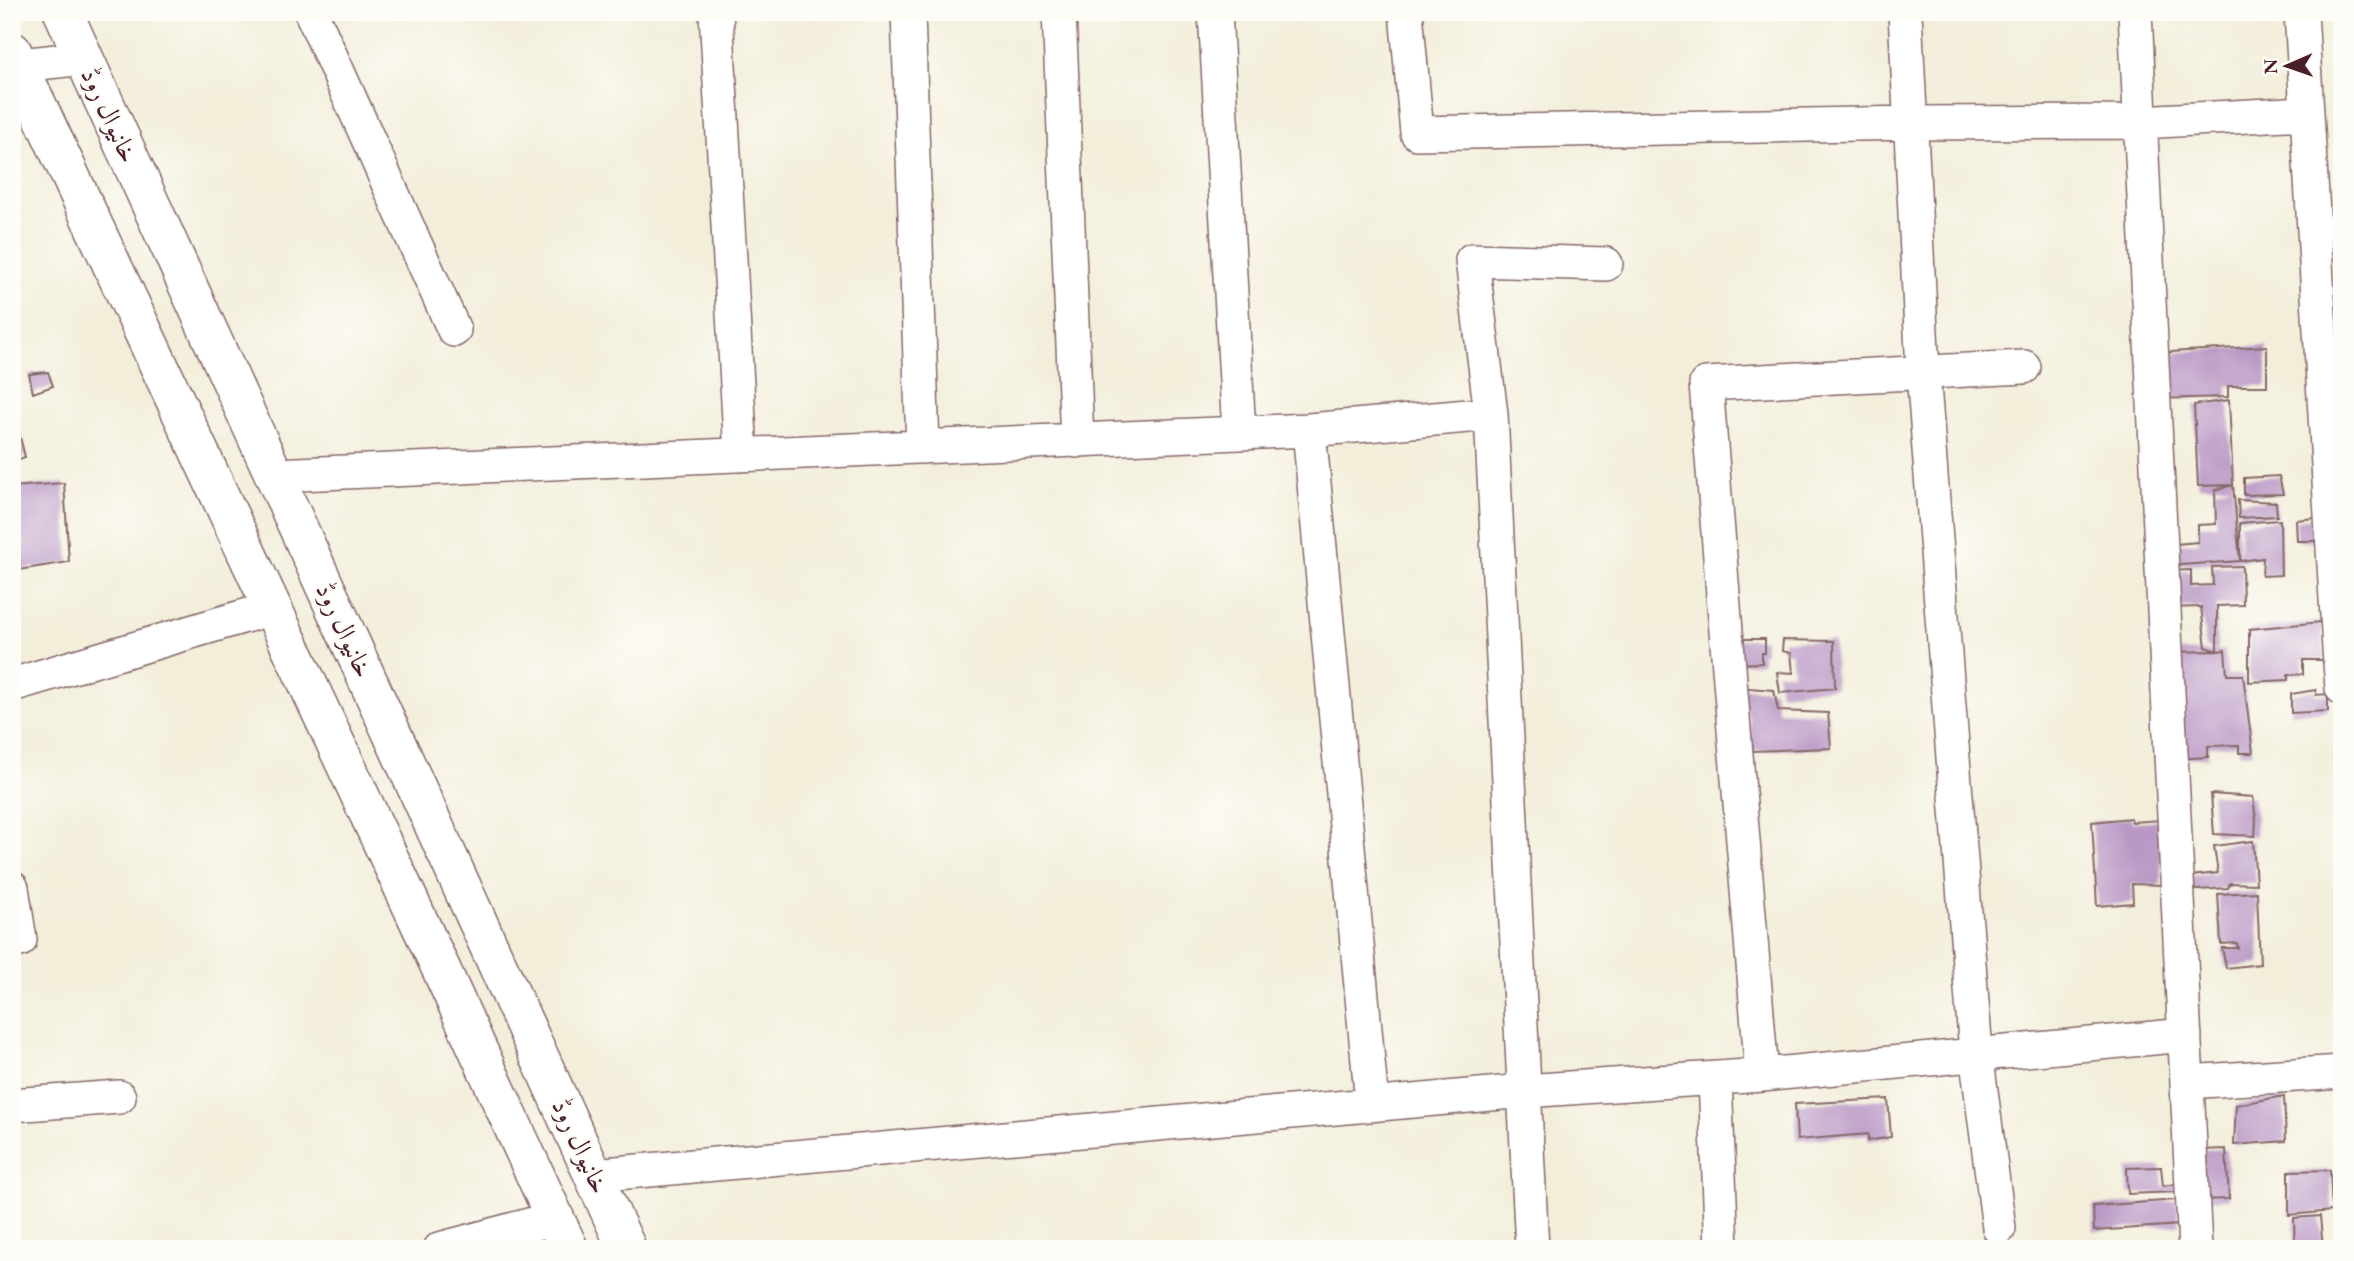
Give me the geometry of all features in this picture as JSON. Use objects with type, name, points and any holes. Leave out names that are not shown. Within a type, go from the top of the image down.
[{"type":"main road","name":"خانیوال روڈ","points":[[64,12],[627,1249]]},
{"type":"main road","name":"خانیوال روڈ","points":[[14,61],[442,970],[562,1233]]},
{"type":"street","points":[[311,12],[454,330]]},
{"type":"street","points":[[716,12],[741,455]]},
{"type":"street","points":[[908,12],[923,447]]},
{"type":"street","points":[[1059,12],[1077,441]]},
{"type":"street","points":[[1215,12],[1239,433]]},
{"type":"street","points":[[1406,12],[1417,133],[1910,123],[2140,122],[2307,113]]},
{"type":"street","points":[[1905,12],[1923,372],[1976,1054],[1999,1227]]},
{"type":"street","points":[[2135,12],[2195,1249]]},
{"type":"street","points":[[2301,12],[2334,469],[2342,688]]},
{"type":"street","points":[[14,61],[84,58]]},
{"type":"street","points":[[1532,1249],[1491,414],[1472,260],[1606,264]]},
{"type":"street","points":[[1762,1075],[1706,384],[2024,367]]},
{"type":"street","points":[[275,475],[1309,430],[1491,414]]},
{"type":"street","points":[[1309,430],[1372,1104]]},
{"type":"street","points":[[12,685],[272,608]]},
{"type":"street","points":[[12,888],[20,940]]},
{"type":"street","points":[[594,1175],[1372,1104],[1762,1075],[2185,1035]]},
{"type":"street","points":[[2187,1082],[2342,1072]]},
{"type":"street","points":[[1715,1079],[1723,1249]]},
{"type":"street","points":[[12,1105],[119,1097]]},
{"type":"street","points":[[440,1249],[562,1233]]},
{"type":"building","points":[[2267,346],[2267,386],[2228,386],[2228,397],[2153,399],[2155,353]]},
{"type":"building","points":[[48,372],[53,386],[33,393],[29,374]]},
{"type":"building","points":[[2229,400],[2233,485],[2198,486],[2194,405]]},
{"type":"building","points":[[12,417],[15,417],[25,457],[12,462]]},
{"type":"building","points":[[2279,476],[2283,494],[2244,495],[2244,478]]},
{"type":"building","points":[[64,483],[69,562],[12,571],[12,487]]},
{"type":"building","points":[[2233,485],[2240,561],[2165,566],[2165,545],[2198,542],[2198,525],[2216,524],[2215,490]]},
{"type":"building","points":[[2238,500],[2276,502],[2277,516],[2239,518]]},
{"type":"building","points":[[2315,518],[2316,541],[2297,541],[2296,520]]},
{"type":"building","points":[[2280,520],[2281,575],[2262,576],[2263,558],[2240,561],[2240,523]]},
{"type":"building","points":[[2242,566],[2243,605],[2217,606],[2217,651],[2206,647],[2201,607],[2168,608],[2166,571],[2191,570],[2191,586],[2213,585],[2212,567]]},
{"type":"building","points":[[2321,622],[2325,660],[2303,660],[2303,674],[2288,675],[2288,680],[2249,682],[2249,629]]},
{"type":"building","points":[[1731,639],[1765,639],[1762,663],[1734,664]]},
{"type":"building","points":[[1783,640],[1834,641],[1835,688],[1780,693],[1777,672],[1793,673],[1791,653],[1782,651]]},
{"type":"building","points":[[2225,650],[2227,675],[2243,675],[2253,753],[2239,753],[2239,745],[2208,746],[2208,757],[2176,759],[2170,652]]},
{"type":"building","points":[[1735,687],[1774,690],[1778,711],[1828,713],[1831,748],[1753,751],[1749,718]]},
{"type":"building","points":[[2316,690],[2316,695],[2328,694],[2328,711],[2291,713],[2291,694]]},
{"type":"building","points":[[2211,794],[2253,797],[2255,836],[2214,834]]},
{"type":"building","points":[[2131,818],[2132,822],[2162,820],[2161,885],[2132,884],[2133,903],[2097,906],[2092,822]]},
{"type":"building","points":[[2253,841],[2256,884],[2230,883],[2228,888],[2182,891],[2181,877],[2218,873],[2214,846]]},
{"type":"building","points":[[2257,892],[2260,964],[2226,968],[2222,948],[2238,948],[2237,943],[2221,944],[2218,894]]},
{"type":"building","points":[[2284,1096],[2286,1141],[2234,1145],[2236,1105]]},
{"type":"building","points":[[1888,1099],[1891,1137],[1868,1141],[1868,1134],[1797,1140],[1795,1104]]},
{"type":"building","points":[[2226,1149],[2229,1199],[2200,1200],[2199,1150]]},
{"type":"building","points":[[2161,1167],[2163,1186],[2177,1184],[2176,1192],[2128,1194],[2127,1168]]},
{"type":"building","points":[[2330,1170],[2332,1211],[2289,1215],[2289,1171]]},
{"type":"building","points":[[2177,1200],[2179,1225],[2094,1231],[2093,1206]]},
{"type":"building","points":[[2320,1216],[2323,1249],[2295,1249],[2294,1218]]}]
